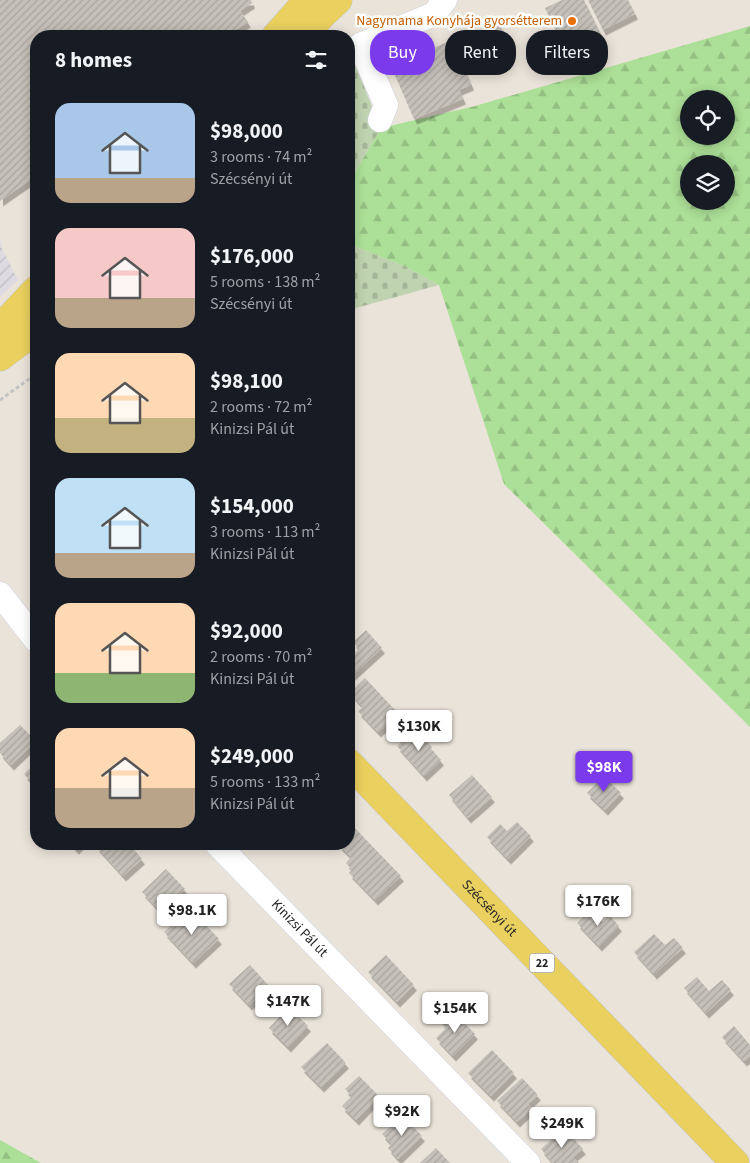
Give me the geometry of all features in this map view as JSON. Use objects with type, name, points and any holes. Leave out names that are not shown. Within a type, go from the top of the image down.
[{"type":"main road","points":[[281,30],[308,0]]},
{"type":"main road","points":[[308,30],[338,0]]},
{"type":"main road","points":[[0,328],[30,296]]},
{"type":"main road","points":[[0,357],[30,334]]},
{"type":"main road","name":"Szécsényi út","points":[[355,769],[735,1163]]},
{"type":"street","points":[[380,120],[386,105],[360,45],[434,14],[445,0]]},
{"type":"street","points":[[0,594],[30,632]]},
{"type":"street","name":"Kinizsi Pál út","points":[[223,850],[528,1163]]},
{"type":"path","points":[[0,400],[30,378]]},
{"type":"shaded area","points":[[0,238],[2,249],[18,280],[0,297]]},
{"type":"green space","points":[[750,26],[750,727],[504,484],[439,285],[406,267],[355,246],[355,172],[381,128],[475,106],[582,75],[608,75],[608,67]]},
{"type":"green space","points":[[355,65],[381,128],[355,172]]},
{"type":"green space","points":[[355,246],[406,267],[439,285],[355,308]]},
{"type":"green space","points":[[0,1140],[41,1163],[0,1163]]},
{"type":"building","points":[[0,0],[251,0],[252,3],[240,11],[248,22],[235,30],[30,30],[30,180],[0,201]]},
{"type":"building","name":"Nagymama Konyhája gyorsétterem","points":[[562,0],[584,0],[599,30],[556,30],[545,8]]},
{"type":"building","points":[[588,0],[628,0],[635,14],[603,30]]},
{"type":"building","points":[[500,25],[502,30],[488,30]]},
{"type":"building","points":[[445,43],[445,75],[467,75],[471,85],[459,90],[463,99],[414,119],[395,75],[435,75],[435,47]]},
{"type":"building","points":[[366,630],[382,648],[355,673],[355,653],[359,649],[355,644],[355,640]]},
{"type":"building","points":[[365,678],[398,713],[378,732],[358,711],[363,707],[355,698],[355,688]]},
{"type":"building","points":[[20,725],[30,735],[30,747],[11,765],[0,753],[0,743]]},
{"type":"building","points":[[416,728],[429,742],[427,744],[441,760],[424,776],[397,746]]},
{"type":"building","points":[[30,768],[30,780],[24,774]]},
{"type":"building","points":[[472,775],[492,797],[468,818],[449,795]]},
{"type":"building","points":[[604,776],[621,793],[605,810],[587,793]]},
{"type":"building","points":[[517,822],[531,836],[508,859],[487,837],[500,824],[507,831]]},
{"type":"building","points":[[355,828],[401,876],[375,900],[349,873],[352,870],[346,863],[351,857],[344,850],[355,850]]},
{"type":"building","points":[[100,850],[134,850],[142,859],[123,876]]},
{"type":"building","points":[[166,869],[185,889],[161,912],[142,892]]},
{"type":"building","points":[[190,908],[219,939],[193,963],[164,932]]},
{"type":"building","points":[[591,910],[602,922],[609,915],[619,926],[599,946],[577,923]]},
{"type":"building","points":[[654,934],[665,945],[674,938],[683,948],[654,974],[634,952]]},
{"type":"building","points":[[386,955],[414,985],[397,1002],[368,972]]},
{"type":"building","points":[[250,965],[269,986],[249,1005],[229,984]]},
{"type":"building","points":[[697,977],[709,991],[722,980],[731,990],[706,1013],[684,988]]},
{"type":"building","points":[[289,1007],[308,1026],[288,1047],[269,1028]]},
{"type":"building","points":[[453,1011],[475,1034],[453,1056],[436,1038],[446,1028],[441,1023]]},
{"type":"building","points":[[734,1026],[750,1045],[750,1056],[744,1061],[722,1037]]},
{"type":"building","points":[[327,1043],[346,1063],[321,1087],[301,1067]]},
{"type":"building","points":[[492,1050],[514,1073],[491,1096],[468,1073]]},
{"type":"building","points":[[359,1076],[379,1096],[356,1120],[342,1106],[352,1096],[345,1089]]},
{"type":"building","points":[[522,1078],[538,1095],[528,1104],[532,1108],[517,1122],[497,1101]]},
{"type":"building","points":[[403,1116],[422,1136],[398,1159],[388,1148],[392,1144],[382,1134]]},
{"type":"building","points":[[564,1128],[583,1149],[573,1157],[579,1163],[553,1163],[541,1149]]},
{"type":"building","points":[[436,1148],[450,1163],[420,1163]]},
{"type":"place","name":"Nagymama Konyhája gyorsétterem","points":[[572,21]]}]
